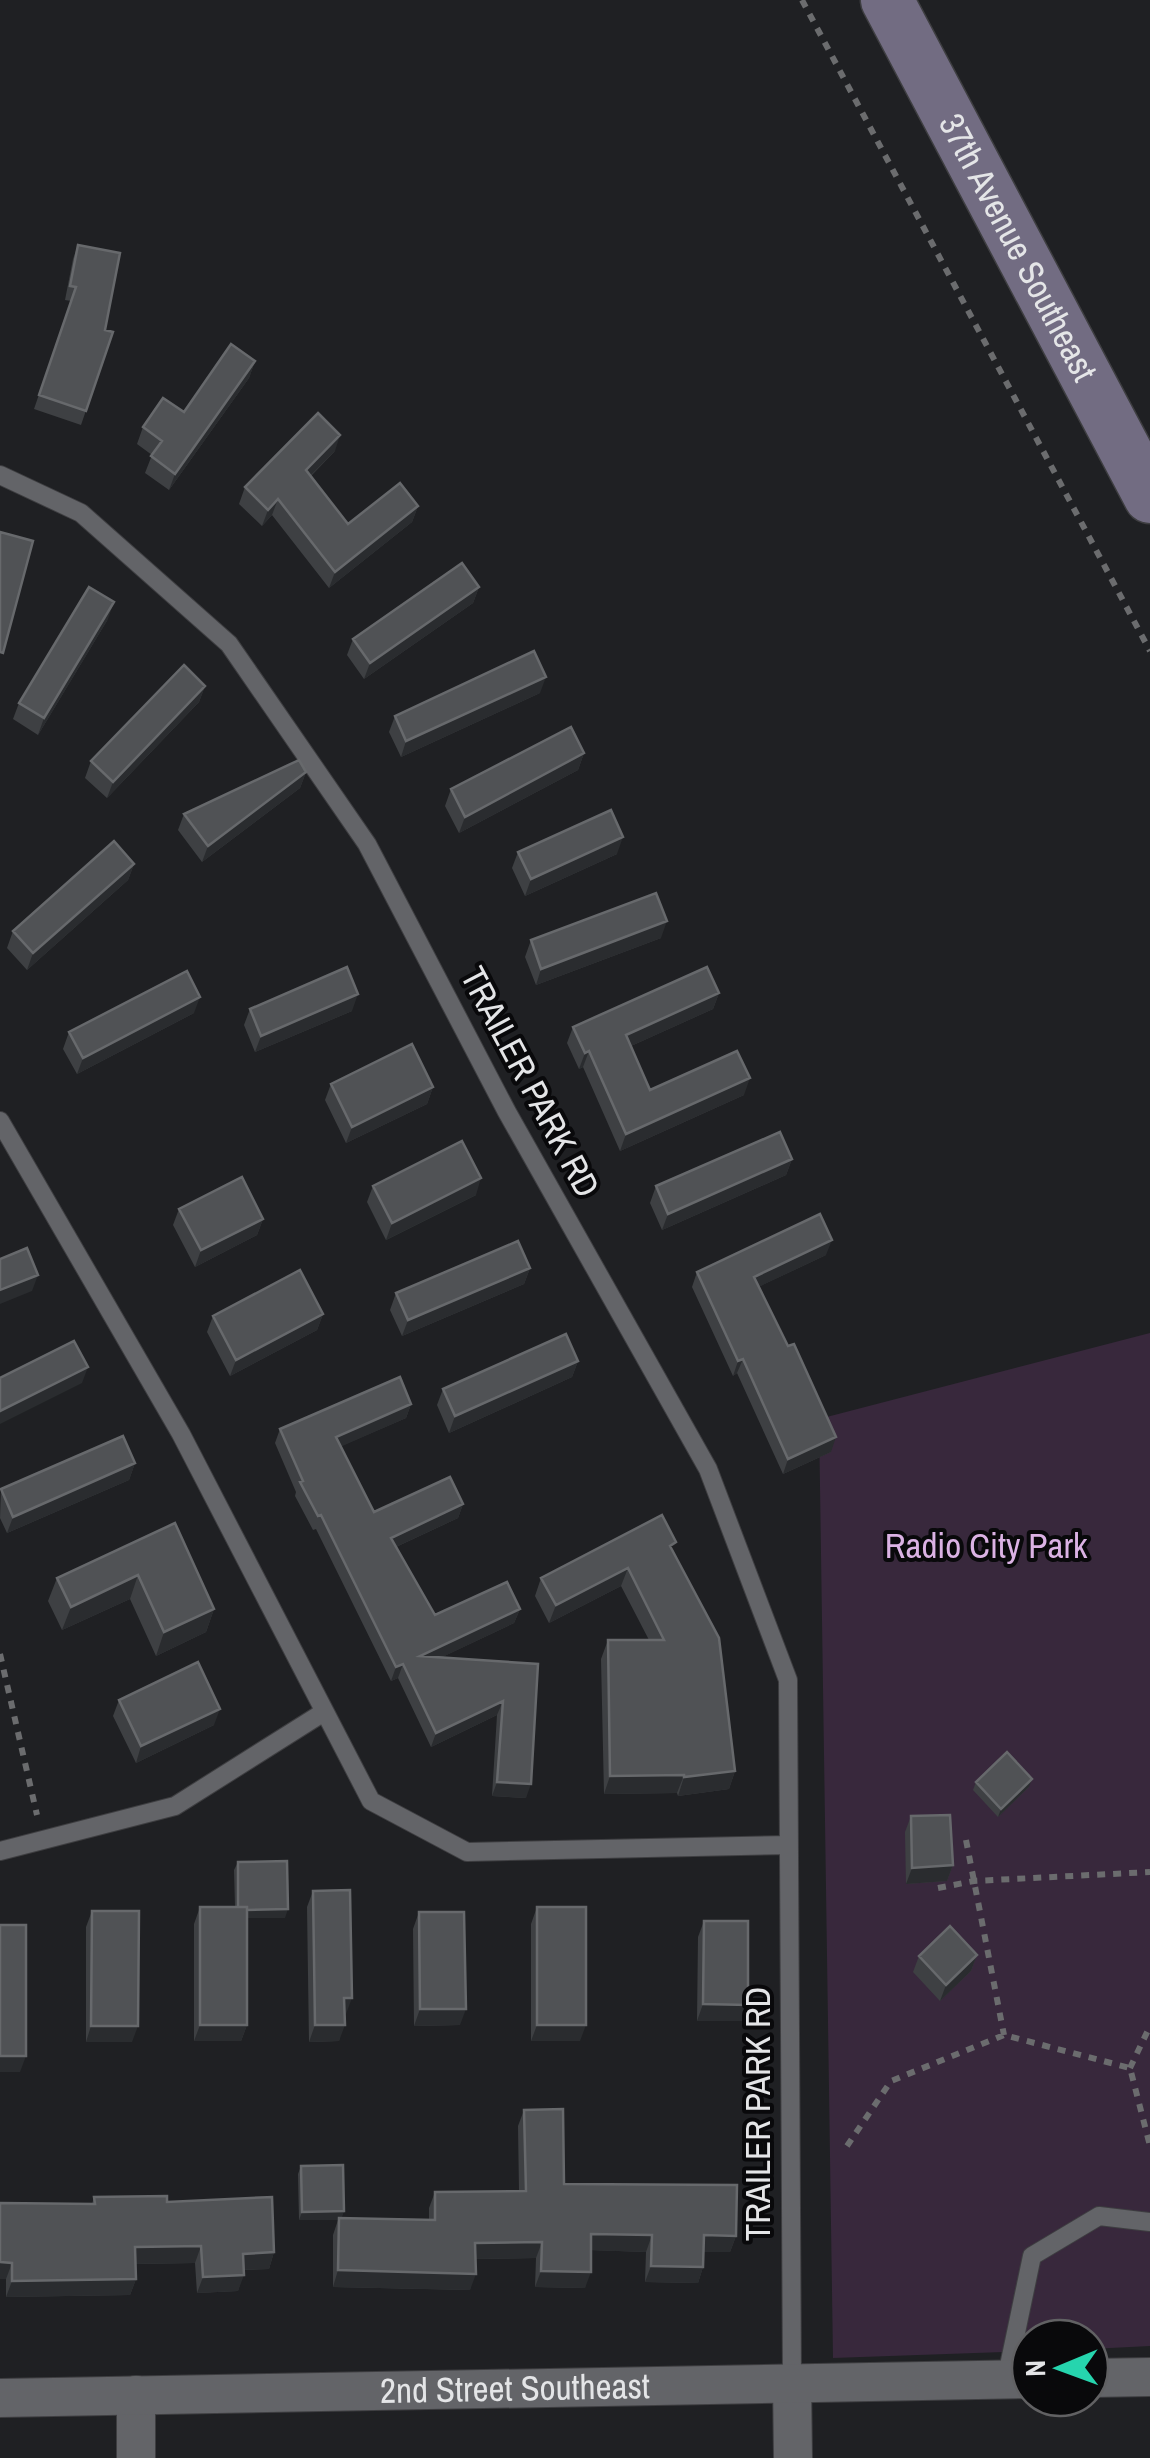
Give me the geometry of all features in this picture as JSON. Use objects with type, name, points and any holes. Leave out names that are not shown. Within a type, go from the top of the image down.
[{"type":"street","name":"37th Avenue Southeast","points":[[887,0],[1150,497]]},
{"type":"street","points":[[1110,2378],[1150,2377]]},
{"type":"street","name":"2nd Street Southeast","points":[[0,2398],[1010,2379]]},
{"type":"street","points":[[792,2383],[794,2458]]},
{"type":"street","points":[[136,2395],[136,2458]]},
{"type":"lane","name":"TRAILER PARK RD","points":[[0,475],[81,512],[230,644],[366,844],[507,1112],[708,1469],[788,1680],[792,2383]]},
{"type":"lane","points":[[0,1121],[181,1434],[371,1800],[467,1852],[790,1845]]},
{"type":"lane","points":[[0,1851],[175,1806],[324,1712]]},
{"type":"lane","points":[[1025,2318],[1032,2256],[1098,2216],[1150,2222]]},
{"type":"path","points":[[802,0],[1150,651]]},
{"type":"path","points":[[0,1654],[39,1822]]},
{"type":"path","points":[[966,1840],[1004,2035]]},
{"type":"path","points":[[938,1888],[974,1881],[1150,1872]]},
{"type":"path","points":[[1150,2026],[1130,2068],[1150,2146]]},
{"type":"path","points":[[847,2146],[891,2081],[1004,2035],[1130,2068]]},
{"type":"green space","name":"Radio City Park","points":[[1150,1333],[1150,2346],[1110,2348],[1110,2318],[1010,2318],[1010,2352],[833,2358],[819,1419]]},
{"type":"building","points":[[78,245],[120,253],[105,330],[113,332],[86,411],[39,395],[76,287],[70,286]]},
{"type":"building","points":[[231,344],[255,361],[175,474],[151,456],[162,441],[143,427],[163,398],[184,412]]},
{"type":"building","points":[[318,413],[340,435],[306,470],[348,524],[400,483],[418,506],[335,572],[278,499],[268,510],[245,487]]},
{"type":"building","points":[[0,532],[33,541],[3,653],[0,652]]},
{"type":"building","points":[[462,563],[479,587],[370,663],[353,639]]},
{"type":"building","points":[[89,587],[114,602],[44,718],[19,703]]},
{"type":"building","points":[[534,651],[546,677],[406,741],[395,716]]},
{"type":"building","points":[[184,665],[205,686],[113,782],[91,761]]},
{"type":"building","points":[[571,727],[584,753],[465,817],[451,789]]},
{"type":"building","points":[[299,760],[306,772],[208,846],[184,814]]},
{"type":"building","points":[[611,810],[623,837],[531,879],[518,852]]},
{"type":"building","points":[[114,841],[134,864],[33,953],[13,931]]},
{"type":"building","points":[[656,893],[667,921],[541,969],[531,940]]},
{"type":"building","points":[[347,967],[358,994],[261,1036],[250,1009]]},
{"type":"building","points":[[707,967],[719,993],[626,1035],[650,1090],[737,1051],[750,1078],[626,1134],[589,1051],[585,1053],[573,1027]]},
{"type":"building","points":[[187,971],[200,997],[83,1058],[69,1032]]},
{"type":"building","points":[[412,1044],[433,1087],[352,1127],[331,1084]]},
{"type":"building","points":[[780,1132],[792,1159],[668,1214],[656,1186]]},
{"type":"building","points":[[462,1141],[481,1178],[392,1223],[373,1186]]},
{"type":"building","points":[[242,1177],[263,1219],[201,1250],[179,1209]]},
{"type":"building","points":[[820,1214],[832,1240],[754,1277],[788,1346],[794,1344],[836,1437],[788,1459],[743,1359],[738,1361],[697,1272]]},
{"type":"building","points":[[518,1241],[530,1268],[408,1320],[396,1293]]},
{"type":"building","points":[[27,1248],[38,1275],[0,1290],[0,1259]]},
{"type":"building","points":[[300,1270],[323,1314],[236,1360],[213,1316]]},
{"type":"building","points":[[566,1334],[578,1361],[455,1416],[443,1389]]},
{"type":"building","points":[[74,1341],[88,1367],[0,1411],[0,1378]]},
{"type":"building","points":[[400,1377],[411,1404],[336,1437],[374,1512],[450,1477],[463,1504],[391,1538],[435,1615],[507,1582],[520,1609],[420,1656],[538,1664],[531,1784],[497,1782],[503,1701],[436,1733],[403,1664],[396,1667],[321,1515],[318,1516],[300,1482],[303,1481],[280,1429]]},
{"type":"building","points":[[123,1436],[135,1463],[13,1517],[1,1489]]},
{"type":"building","points":[[662,1515],[676,1542],[670,1546],[719,1638],[735,1771],[684,1777],[610,1776],[608,1640],[664,1640],[628,1568],[556,1605],[541,1578]]},
{"type":"building","points":[[175,1523],[214,1609],[164,1632],[138,1575],[71,1607],[57,1578]]},
{"type":"building","points":[[198,1662],[220,1709],[141,1746],[119,1700]]},
{"type":"building","points":[[1007,1752],[1032,1779],[1001,1809],[976,1782]]},
{"type":"building","points":[[950,1815],[953,1865],[912,1868],[911,1816]]},
{"type":"building","points":[[287,1861],[288,1909],[238,1907],[238,1862]]},
{"type":"building","points":[[350,1890],[352,1998],[344,1998],[345,2025],[315,2025],[313,1891]]},
{"type":"building","points":[[200,1907],[247,1907],[247,2025],[200,2025]]},
{"type":"building","points":[[537,1907],[586,1907],[586,2025],[537,2025]]},
{"type":"building","points":[[92,1911],[139,1911],[138,2026],[91,2026]]},
{"type":"building","points":[[419,1912],[464,1912],[466,2009],[420,2009]]},
{"type":"building","points":[[704,1921],[748,1921],[748,2005],[703,2004]]},
{"type":"building","points":[[0,1925],[26,1925],[26,2056],[0,2056]]},
{"type":"building","points":[[950,1926],[977,1955],[946,1985],[919,1956]]},
{"type":"building","points":[[563,2109],[564,2184],[737,2185],[736,2236],[704,2235],[703,2267],[651,2266],[652,2235],[591,2234],[591,2272],[541,2271],[542,2242],[475,2243],[476,2274],[338,2270],[339,2218],[435,2220],[435,2192],[526,2191],[524,2110]]},
{"type":"building","points":[[343,2165],[344,2211],[302,2212],[301,2166]]},
{"type":"building","points":[[167,2196],[167,2202],[272,2197],[274,2252],[243,2254],[244,2275],[203,2277],[201,2246],[135,2247],[136,2279],[12,2281],[12,2263],[0,2262],[0,2203],[95,2204],[94,2197]]}]
